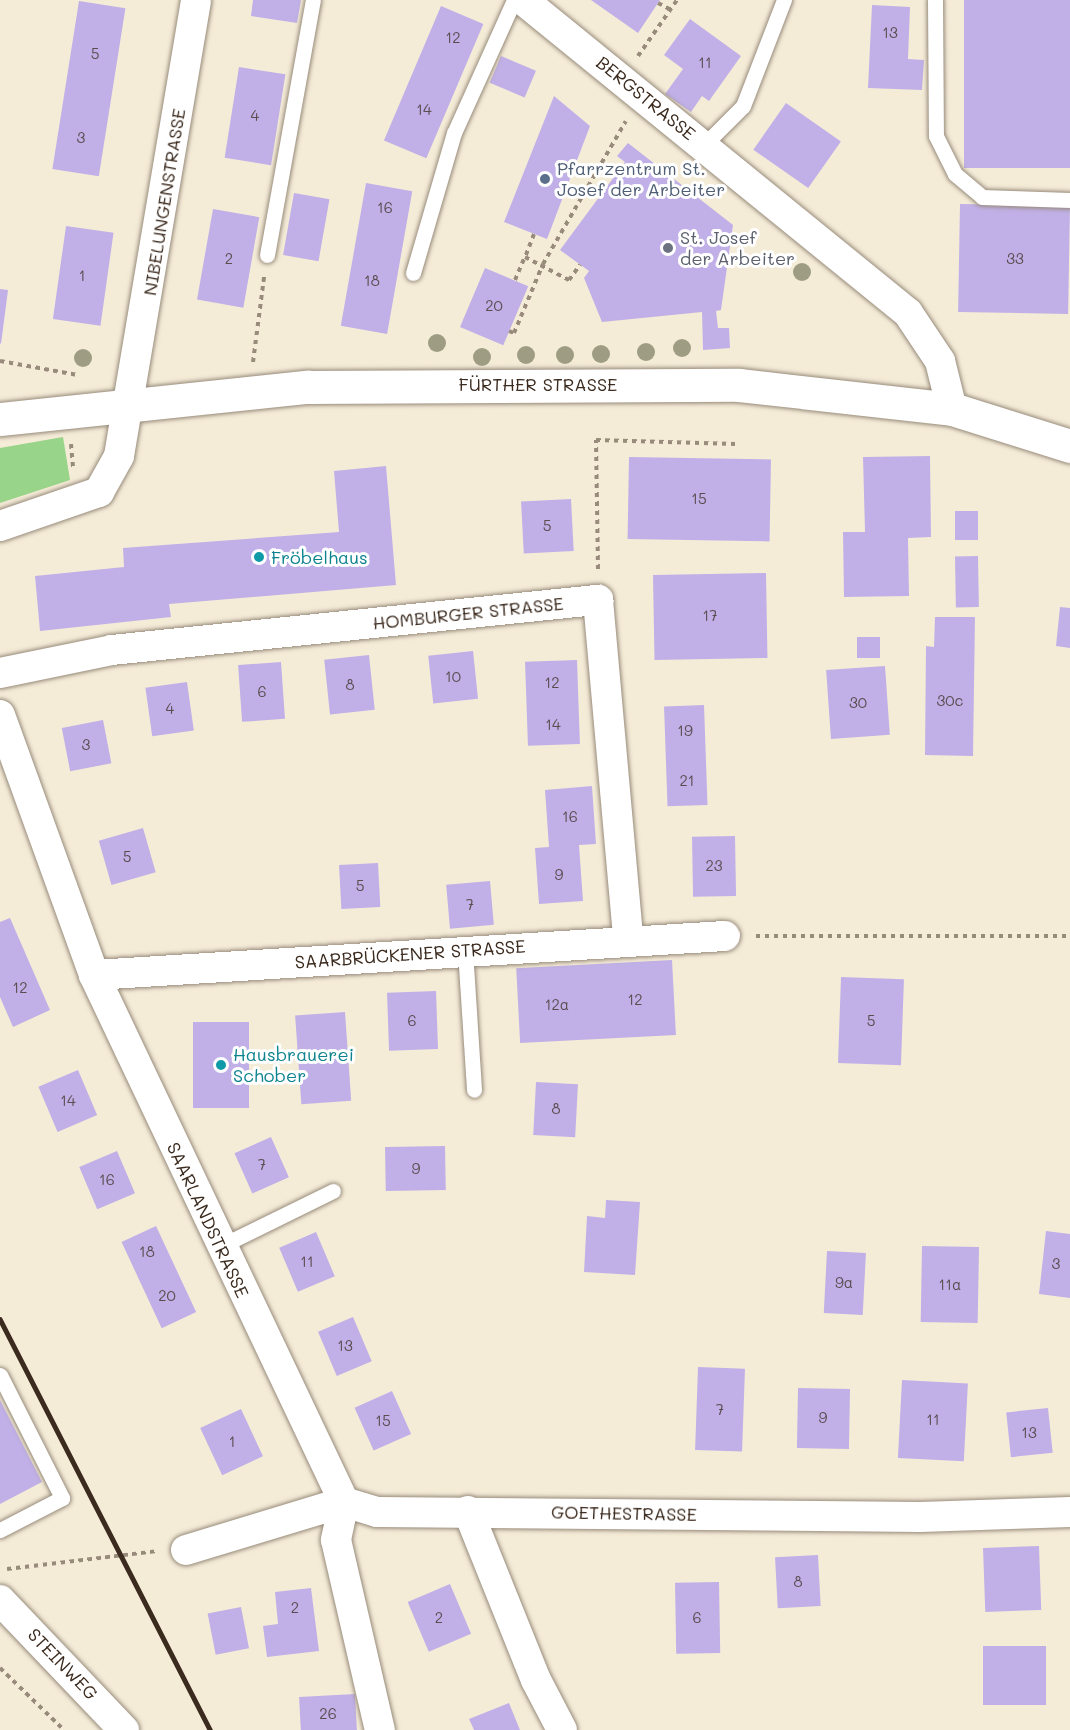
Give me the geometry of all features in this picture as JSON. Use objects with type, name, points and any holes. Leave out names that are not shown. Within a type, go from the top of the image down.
[{"type":"main road","name":"FÜRTHER STRASSE","points":[[0,420],[249,392],[491,382],[739,385],[952,409],[1070,446]]},
{"type":"street","name":"NIBELUNGENSTRASSE","points":[[131,404],[196,0]]},
{"type":"street","name":"BERGSTRASSE","points":[[523,0],[704,145],[908,314],[940,361],[952,409]]},
{"type":"street","points":[[0,526],[99,492],[119,456],[131,404]]},
{"type":"street","points":[[598,600],[628,939]]},
{"type":"street","name":"HOMBURGER STRASSE","points":[[0,673],[112,650],[598,600]]},
{"type":"street","name":"SAARLANDSTRASSE","points":[[0,715],[94,975],[219,1246],[344,1502]]},
{"type":"street","name":"SAARBRÜCKENER STRASSE","points":[[94,975],[628,939],[725,936]]},
{"type":"street","points":[[186,1550],[344,1502],[336,1540],[380,1730]]},
{"type":"street","name":"GOETHESTRASSE","points":[[344,1502],[377,1512],[468,1511],[920,1517],[1070,1512]]},
{"type":"street","points":[[468,1511],[536,1680],[562,1730]]},
{"type":"street","name":"STEINWEG","points":[[0,1600],[124,1730]]},
{"type":"lane","points":[[267,255],[313,0]]},
{"type":"lane","points":[[413,273],[454,133],[514,0]]},
{"type":"lane","points":[[704,145],[743,106],[784,0]]},
{"type":"lane","points":[[935,0],[936,136],[955,174],[982,197],[1070,200]]},
{"type":"lane","points":[[465,950],[474,1090]]},
{"type":"lane","points":[[219,1246],[333,1191]]},
{"type":"lane","points":[[0,1375],[62,1497],[0,1530]]},
{"type":"path","points":[[509,331],[514,333],[543,264],[677,0]]},
{"type":"path","points":[[658,3],[671,10]]},
{"type":"path","points":[[514,280],[534,234]]},
{"type":"path","points":[[249,392],[267,255]]},
{"type":"path","points":[[525,257],[543,264],[569,280],[580,264]]},
{"type":"path","points":[[0,361],[78,375]]},
{"type":"path","points":[[71,441],[73,482]]},
{"type":"path","points":[[598,600],[596,441],[736,444]]},
{"type":"path","points":[[725,936],[1070,936]]},
{"type":"path","points":[[0,1570],[124,1553]]},
{"type":"path","points":[[0,1668],[64,1730]]},
{"type":"green space","points":[[63,437],[70,480],[0,503],[0,448]]},
{"type":"building","points":[[253,0],[301,0],[297,23],[251,16]]},
{"type":"building","points":[[591,0],[660,0],[638,33]]},
{"type":"building","points":[[964,0],[1070,0],[1070,168],[964,168]]},
{"type":"building","points":[[79,1],[125,8],[99,176],[52,169]]},
{"type":"building","points":[[872,5],[910,7],[908,59],[924,60],[922,90],[868,88]]},
{"type":"building","points":[[441,6],[483,24],[426,158],[384,140]]},
{"type":"building","points":[[690,19],[741,56],[709,101],[702,96],[691,112],[665,94],[683,69],[664,55]]},
{"type":"building","points":[[501,56],[536,71],[525,98],[490,83]]},
{"type":"building","points":[[239,67],[285,74],[271,165],[225,158]]},
{"type":"building","points":[[554,96],[590,126],[547,239],[504,222]]},
{"type":"building","points":[[786,103],[841,141],[808,188],[753,150]]},
{"type":"building","name":"St. Josef der Arbeiter","points":[[628,143],[733,225],[721,310],[716,311],[718,328],[729,328],[730,348],[703,350],[702,312],[602,322],[584,278],[589,271],[560,250],[625,162],[617,156]]},
{"type":"building","points":[[366,183],[412,191],[387,334],[341,326]]},
{"type":"building","points":[[294,193],[329,199],[319,261],[283,255]]},
{"type":"building","points":[[960,204],[1070,206],[1068,314],[958,312]]},
{"type":"building","points":[[213,209],[259,217],[243,308],[197,300]]},
{"type":"building","points":[[66,226],[114,233],[100,326],[53,319]]},
{"type":"building","points":[[485,268],[528,286],[503,345],[460,327]]},
{"type":"building","points":[[0,289],[8,290],[1,344],[0,343]]},
{"type":"building","points":[[930,456],[931,537],[908,538],[909,596],[844,597],[843,532],[865,532],[863,457]]},
{"type":"building","points":[[629,457],[771,459],[770,541],[628,539]]},
{"type":"building","name":"Fröbelhaus","points":[[386,466],[396,585],[169,604],[171,617],[40,631],[35,576],[124,567],[123,548],[339,532],[334,471]]},
{"type":"building","points":[[571,499],[574,551],[524,554],[521,502]]},
{"type":"building","points":[[955,511],[978,511],[978,540],[955,540]]},
{"type":"building","points":[[955,556],[978,556],[979,607],[956,607]]},
{"type":"building","points":[[766,573],[767,658],[655,660],[653,575]]},
{"type":"building","points":[[1060,607],[1070,608],[1070,648],[1056,646]]},
{"type":"building","points":[[935,617],[975,617],[973,756],[925,755],[926,646],[934,647]]},
{"type":"building","points":[[857,637],[880,637],[880,658],[857,658]]},
{"type":"building","points":[[473,651],[478,699],[433,703],[428,656]]},
{"type":"building","points":[[369,655],[375,710],[330,714],[324,660]]},
{"type":"building","points":[[577,660],[580,744],[528,746],[525,662]]},
{"type":"building","points":[[281,662],[285,719],[242,722],[238,665]]},
{"type":"building","points":[[885,666],[890,735],[831,739],[826,670]]},
{"type":"building","points":[[187,682],[194,731],[152,736],[145,688]]},
{"type":"building","points":[[704,705],[707,805],[668,806],[664,706]]},
{"type":"building","points":[[103,720],[111,763],[70,771],[62,728]]},
{"type":"building","points":[[592,786],[596,844],[579,845],[583,901],[539,904],[535,848],[549,847],[545,790]]},
{"type":"building","points":[[143,828],[156,872],[111,885],[99,841]]},
{"type":"building","points":[[735,836],[736,896],[693,897],[692,837]]},
{"type":"building","points":[[378,863],[380,907],[341,909],[339,865]]},
{"type":"building","points":[[490,881],[494,925],[450,929],[446,885]]},
{"type":"building","points":[[10,918],[50,1010],[13,1027],[0,997],[0,922]]},
{"type":"building","points":[[672,960],[676,1035],[520,1043],[516,968]]},
{"type":"building","points":[[841,977],[904,979],[901,1065],[838,1063]]},
{"type":"building","points":[[436,991],[438,1049],[389,1051],[387,993]]},
{"type":"building","points":[[345,1012],[351,1101],[301,1104],[295,1015]]},
{"type":"building","name":"Hausbrauerei Schober","points":[[193,1022],[249,1022],[249,1108],[193,1108]]},
{"type":"building","points":[[78,1070],[97,1115],[58,1132],[38,1087]]},
{"type":"building","points":[[536,1082],[578,1084],[575,1137],[533,1135]]},
{"type":"building","points":[[271,1137],[289,1177],[252,1193],[234,1153]]},
{"type":"building","points":[[445,1146],[446,1190],[386,1191],[385,1147]]},
{"type":"building","points":[[117,1151],[135,1193],[97,1209],[79,1167]]},
{"type":"building","points":[[606,1200],[640,1202],[635,1275],[584,1272],[587,1216],[605,1218]]},
{"type":"building","points":[[156,1226],[196,1312],[162,1328],[122,1242]]},
{"type":"building","points":[[1046,1231],[1070,1234],[1070,1298],[1039,1294]]},
{"type":"building","points":[[316,1232],[335,1276],[298,1292],[279,1248]]},
{"type":"building","points":[[922,1246],[979,1247],[978,1323],[921,1322]]},
{"type":"building","points":[[827,1251],[866,1253],[863,1315],[824,1313]]},
{"type":"building","points":[[353,1317],[372,1361],[337,1376],[318,1332]]},
{"type":"building","points":[[698,1367],[745,1369],[742,1452],[695,1450]]},
{"type":"building","points":[[902,1380],[968,1383],[964,1461],[898,1458]]},
{"type":"building","points":[[798,1388],[850,1389],[849,1449],[797,1448]]},
{"type":"building","points":[[392,1391],[411,1434],[374,1451],[355,1408]]},
{"type":"building","points":[[0,1400],[42,1482],[0,1504]]},
{"type":"building","points":[[1048,1408],[1053,1453],[1011,1457],[1006,1412]]},
{"type":"building","points":[[241,1409],[263,1456],[222,1475],[200,1428]]},
{"type":"building","points":[[1039,1546],[1041,1610],[985,1612],[983,1548]]},
{"type":"building","points":[[818,1555],[821,1606],[778,1608],[775,1557]]},
{"type":"building","points":[[719,1582],[720,1653],[676,1654],[675,1583]]},
{"type":"building","points":[[450,1584],[471,1634],[429,1652],[408,1602]]},
{"type":"building","points":[[311,1588],[319,1651],[267,1657],[263,1626],[278,1624],[275,1592]]},
{"type":"building","points":[[241,1607],[249,1648],[216,1655],[208,1613]]},
{"type":"building","points":[[983,1646],[1046,1646],[1046,1705],[983,1705]]},
{"type":"building","points":[[355,1694],[357,1730],[301,1730],[299,1697]]},
{"type":"building","points":[[509,1703],[520,1730],[474,1730],[469,1719]]},
{"type":"railway","points":[[0,1319],[210,1730]]},
{"type":"place","name":"Pfarrzentrum St. Josef der Arbeiter","points":[[545,179]]},
{"type":"place","name":"St. Josef der Arbeiter","points":[[668,248]]},
{"type":"place","name":"Fröbelhaus","points":[[259,557]]},
{"type":"place","name":"Hausbrauerei Schober","points":[[221,1065]]}]
